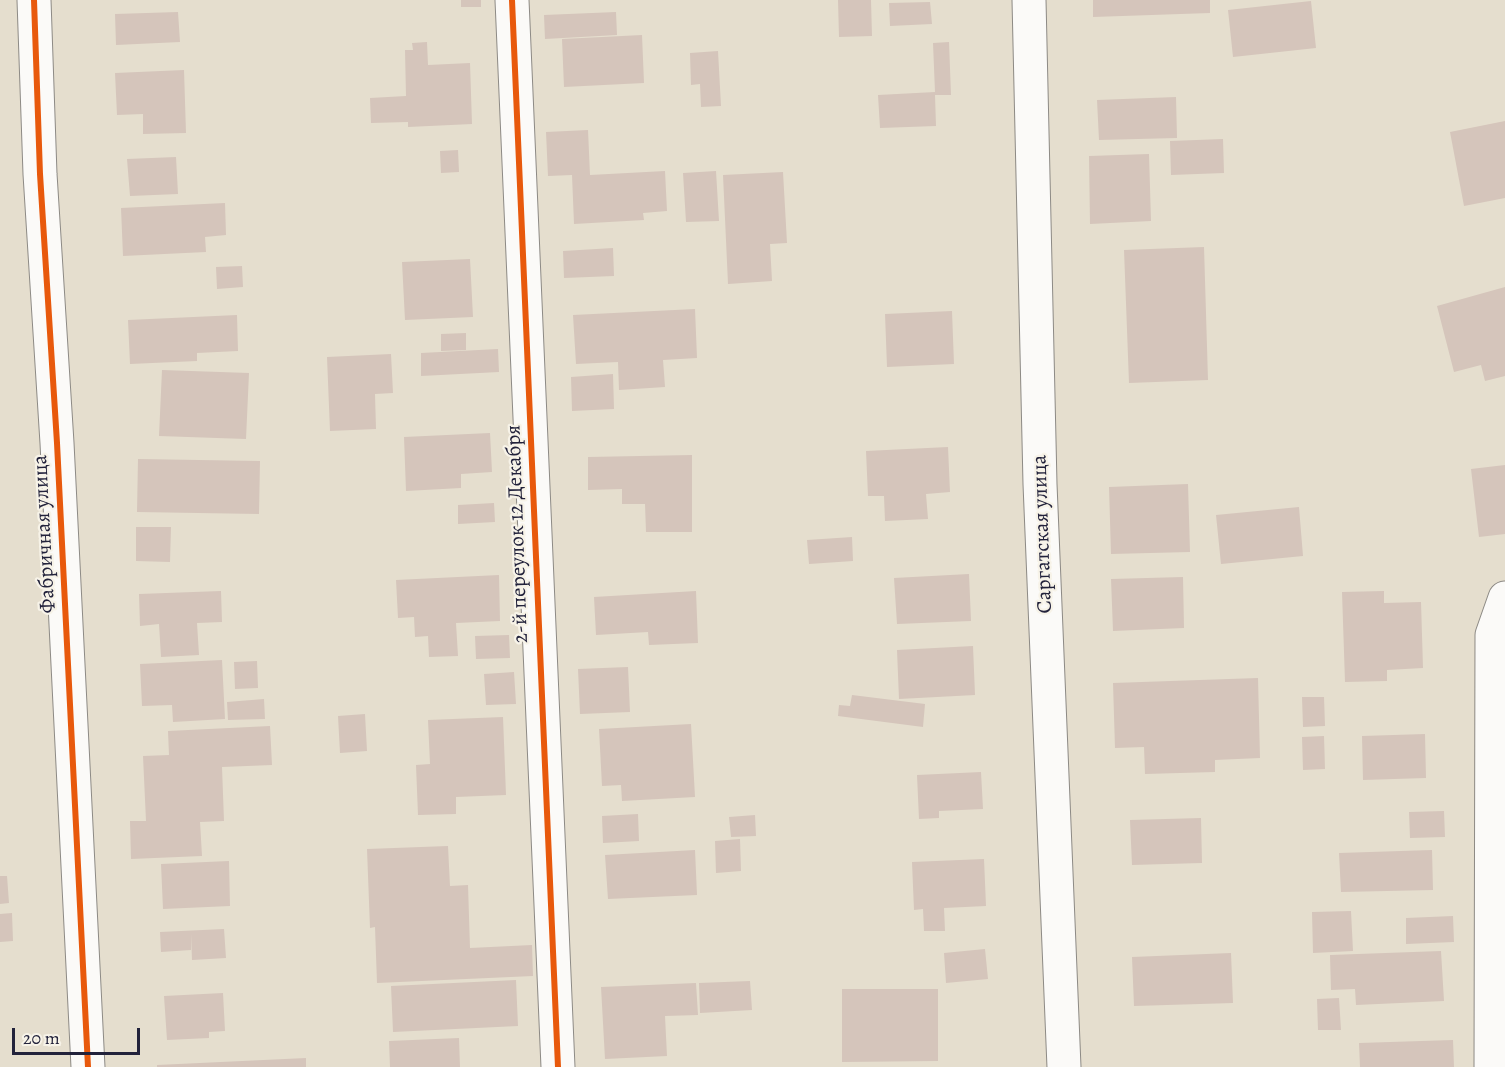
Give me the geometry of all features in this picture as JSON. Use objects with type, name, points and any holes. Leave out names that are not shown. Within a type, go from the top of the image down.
[{"type":"street","name":"Фабричная улица","points":[[34,0],[40,174],[57,444],[79,923],[88,1067]]},
{"type":"street","name":"2-й переулок 12 Декабря","points":[[512,0],[558,1067]]},
{"type":"street","name":"Саргатская улица","points":[[1029,0],[1040,484],[1064,1067]]},
{"type":"street","points":[[1491,1067],[1492,635],[1505,598]]},
{"type":"building","points":[[461,0],[481,0],[481,7],[461,7]]},
{"type":"building","points":[[838,0],[871,0],[872,36],[839,37]]},
{"type":"building","points":[[1093,0],[1210,0],[1210,13],[1093,17]]},
{"type":"building","points":[[1311,1],[1316,48],[1233,57],[1228,10]]},
{"type":"building","points":[[930,2],[932,24],[890,26],[889,3]]},
{"type":"building","points":[[178,12],[180,42],[116,45],[115,14]]},
{"type":"building","points":[[616,12],[617,35],[545,39],[544,15]]},
{"type":"building","points":[[642,35],[644,83],[564,87],[562,39]]},
{"type":"building","points":[[427,42],[428,65],[470,63],[472,124],[408,127],[408,122],[371,123],[370,98],[406,96],[405,50],[413,50],[412,43]]},
{"type":"building","points":[[949,42],[951,95],[935,95],[936,126],[880,128],[878,95],[935,92],[933,43]]},
{"type":"building","points":[[718,51],[721,106],[701,107],[700,84],[691,85],[690,53]]},
{"type":"building","points":[[184,70],[186,133],[143,134],[143,114],[117,115],[115,73]]},
{"type":"building","points":[[1176,97],[1177,138],[1099,140],[1097,100]]},
{"type":"building","points":[[1505,121],[1505,198],[1464,206],[1450,132]]},
{"type":"building","points":[[588,130],[590,175],[665,171],[667,211],[643,213],[644,220],[574,224],[572,175],[548,176],[546,132]]},
{"type":"building","points":[[1223,139],[1224,173],[1171,175],[1170,141]]},
{"type":"building","points":[[458,150],[459,172],[441,173],[440,151]]},
{"type":"building","points":[[1149,154],[1151,221],[1090,224],[1089,156]]},
{"type":"building","points":[[176,157],[178,194],[130,196],[127,159]]},
{"type":"building","points":[[716,171],[719,221],[686,222],[683,173]]},
{"type":"building","points":[[783,172],[787,243],[770,244],[772,281],[728,284],[723,175]]},
{"type":"building","points":[[225,203],[226,235],[205,237],[206,252],[123,256],[121,208]]},
{"type":"building","points":[[1204,247],[1208,380],[1129,383],[1124,250]]},
{"type":"building","points":[[613,248],[614,276],[564,278],[563,251]]},
{"type":"building","points":[[470,259],[473,317],[405,320],[402,262]]},
{"type":"building","points":[[242,266],[243,287],[217,289],[216,267]]},
{"type":"building","points":[[1505,287],[1505,376],[1485,381],[1481,365],[1454,372],[1437,306]]},
{"type":"building","points":[[695,309],[697,358],[663,360],[665,387],[619,390],[618,362],[576,364],[573,315]]},
{"type":"building","points":[[952,311],[954,364],[887,367],[885,314]]},
{"type":"building","points":[[237,315],[238,351],[197,353],[197,361],[130,364],[128,320]]},
{"type":"building","points":[[466,333],[466,350],[441,351],[441,334]]},
{"type":"building","points":[[498,349],[499,372],[421,376],[421,353]]},
{"type":"building","points":[[391,354],[393,393],[375,394],[376,429],[330,431],[327,357]]},
{"type":"building","points":[[162,370],[249,373],[246,439],[159,436]]},
{"type":"building","points":[[613,374],[614,409],[572,411],[571,377]]},
{"type":"building","points":[[490,433],[492,472],[461,474],[461,488],[406,491],[404,437]]},
{"type":"building","points":[[948,447],[950,492],[926,494],[928,519],[885,521],[884,496],[868,496],[866,451]]},
{"type":"building","points":[[692,455],[692,532],[646,532],[645,504],[622,504],[622,489],[588,490],[588,457]]},
{"type":"building","points":[[138,459],[260,461],[259,514],[137,512]]},
{"type":"building","points":[[1505,465],[1505,534],[1479,537],[1471,469]]},
{"type":"building","points":[[1188,484],[1190,552],[1111,554],[1109,487]]},
{"type":"building","points":[[494,503],[495,522],[458,524],[458,505]]},
{"type":"building","points":[[1299,507],[1303,556],[1221,564],[1216,515]]},
{"type":"building","points":[[136,527],[171,527],[170,562],[136,561]]},
{"type":"building","points":[[852,537],[853,561],[809,564],[807,540]]},
{"type":"building","points":[[969,574],[971,621],[897,624],[894,578]]},
{"type":"building","points":[[499,575],[500,621],[456,623],[458,656],[429,657],[428,636],[415,637],[414,617],[398,618],[396,580]]},
{"type":"building","points":[[1183,577],[1184,628],[1113,631],[1111,579]]},
{"type":"building","points":[[221,591],[222,622],[197,623],[199,655],[161,657],[159,624],[140,626],[139,594]]},
{"type":"building","points":[[696,591],[698,643],[649,645],[648,632],[596,635],[594,597]]},
{"type":"building","points":[[1384,591],[1384,603],[1421,602],[1423,668],[1387,670],[1387,681],[1345,682],[1342,592]]},
{"type":"building","points":[[509,635],[510,658],[476,659],[475,636]]},
{"type":"building","points":[[973,646],[975,695],[899,699],[897,650]]},
{"type":"building","points":[[222,660],[225,719],[173,722],[172,705],[142,706],[140,664]]},
{"type":"building","points":[[257,661],[258,688],[235,689],[234,662]]},
{"type":"building","points":[[628,667],[630,712],[580,714],[578,669]]},
{"type":"building","points":[[514,672],[516,704],[486,705],[484,674]]},
{"type":"building","points":[[1258,678],[1260,758],[1215,760],[1215,772],[1145,774],[1144,747],[1115,748],[1113,683]]},
{"type":"building","points":[[852,695],[925,704],[923,727],[838,716],[839,705],[850,706]]},
{"type":"building","points":[[1302,697],[1324,697],[1325,726],[1303,727]]},
{"type":"building","points":[[264,699],[265,719],[228,720],[227,702]]},
{"type":"building","points":[[365,714],[367,751],[340,753],[338,716]]},
{"type":"building","points":[[503,717],[506,795],[456,797],[456,814],[418,815],[416,765],[430,764],[428,720]]},
{"type":"building","points":[[691,724],[695,797],[622,801],[621,785],[602,786],[599,729]]},
{"type":"building","points":[[270,726],[272,765],[222,767],[224,821],[200,822],[202,856],[131,859],[130,821],[146,821],[143,756],[169,755],[168,731]]},
{"type":"building","points":[[1425,734],[1426,778],[1363,780],[1362,736]]},
{"type":"building","points":[[1324,736],[1325,769],[1303,770],[1302,737]]},
{"type":"building","points":[[981,772],[983,809],[939,811],[939,818],[919,819],[917,775]]},
{"type":"building","points":[[1444,811],[1445,837],[1410,838],[1409,812]]},
{"type":"building","points":[[638,814],[639,841],[603,843],[602,816]]},
{"type":"building","points":[[755,815],[756,836],[731,837],[729,817]]},
{"type":"building","points":[[1201,818],[1202,863],[1132,865],[1130,820]]},
{"type":"building","points":[[740,839],[741,871],[716,873],[715,841]]},
{"type":"building","points":[[448,846],[450,886],[468,885],[470,948],[532,945],[533,976],[377,983],[375,927],[370,928],[367,849]]},
{"type":"building","points":[[695,850],[697,895],[608,899],[605,855]]},
{"type":"building","points":[[1432,850],[1433,890],[1341,892],[1339,853]]},
{"type":"building","points":[[984,859],[986,906],[944,908],[945,931],[924,931],[923,909],[914,910],[912,862]]},
{"type":"building","points":[[229,861],[230,906],[163,909],[161,864]]},
{"type":"building","points":[[0,876],[7,876],[9,903],[0,904]]},
{"type":"building","points":[[1351,911],[1353,951],[1313,953],[1312,912]]},
{"type":"building","points":[[12,913],[13,941],[0,942],[0,914]]},
{"type":"building","points":[[1453,916],[1454,942],[1406,944],[1406,918]]},
{"type":"building","points":[[224,929],[226,958],[192,960],[191,934],[191,950],[161,952],[160,932]]},
{"type":"building","points":[[985,949],[988,979],[946,983],[944,953]]},
{"type":"building","points":[[1441,951],[1444,1001],[1356,1005],[1355,989],[1331,990],[1330,955]]},
{"type":"building","points":[[1231,953],[1233,1003],[1134,1006],[1132,957]]},
{"type":"building","points":[[516,980],[518,1026],[393,1032],[391,986]]},
{"type":"building","points":[[750,981],[752,1010],[700,1013],[699,983]]},
{"type":"building","points":[[696,983],[698,1015],[665,1016],[667,1056],[605,1059],[601,987]]},
{"type":"building","points":[[842,989],[938,989],[938,1061],[842,1062]]},
{"type":"building","points":[[223,993],[225,1031],[209,1032],[209,1038],[167,1040],[164,996]]},
{"type":"building","points":[[1339,998],[1341,1030],[1318,1030],[1317,999]]},
{"type":"building","points":[[459,1038],[460,1067],[390,1067],[389,1041]]},
{"type":"building","points":[[1453,1040],[1454,1067],[1360,1067],[1359,1043]]},
{"type":"building","points":[[306,1058],[306,1067],[157,1067],[157,1065]]},
{"type":"cycle path","points":[[34,0],[40,174],[57,443],[88,1067]]},
{"type":"cycle path","points":[[512,0],[558,1067]]}]
